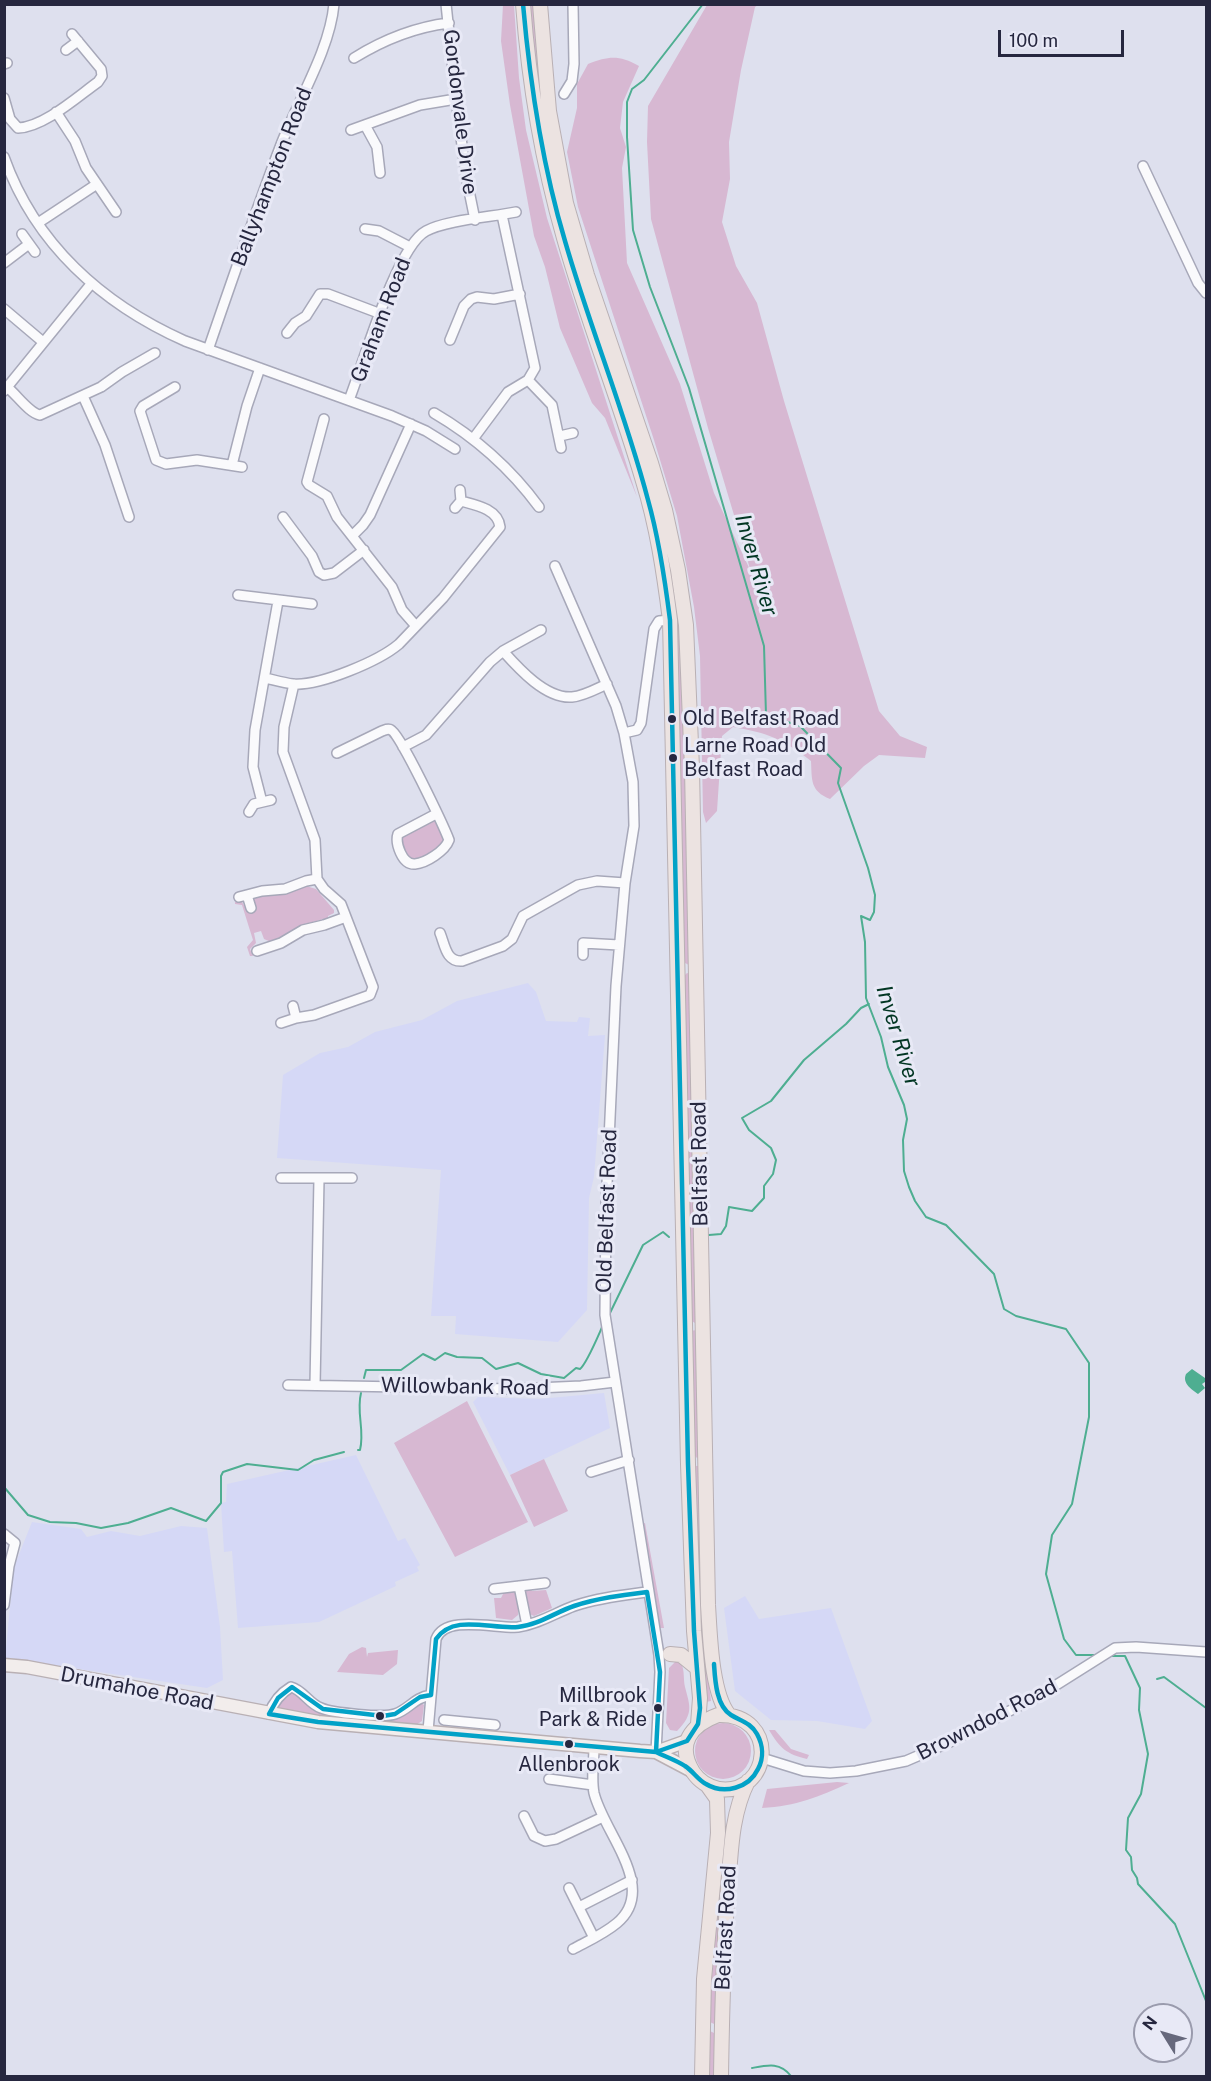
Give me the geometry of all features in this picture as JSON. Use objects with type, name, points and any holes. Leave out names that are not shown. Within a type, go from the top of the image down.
[{"type":"highway","name":"Belfast Road","points":[[523,4],[536,119],[545,161],[564,238],[644,481],[658,537],[670,620],[688,1464],[700,1698],[698,1724]]},
{"type":"highway","name":"Belfast Road","points":[[539,4],[549,111],[566,203],[662,501],[678,570],[684,610],[690,688],[693,792],[708,1605],[717,1683],[721,1702],[729,1715]]},
{"type":"highway","points":[[664,1654],[681,1655],[697,1668]]},
{"type":"highway","points":[[718,1715],[729,1715],[747,1722],[757,1732],[762,1745],[762,1758],[754,1775],[748,1781],[738,1787],[717,1789],[707,1785],[692,1771],[686,1753],[687,1741],[698,1724],[718,1715]]},
{"type":"highway","name":"Belfast Road","points":[[721,2076],[723,1980],[731,1847],[736,1810],[748,1781]]},
{"type":"highway","name":"Belfast Road","points":[[702,2076],[704,1979],[718,1833],[717,1799],[707,1785]]},
{"type":"main road","name":"Drumahoe Road","points":[[4,1665],[27,1667],[318,1722],[428,1731],[488,1729],[594,1747],[656,1752],[692,1771]]},
{"type":"main road","name":"Drumahoe Road","points":[[656,1752],[687,1741]]},
{"type":"street","name":"Ballyhampton Road","points":[[208,350],[282,142],[324,45],[334,4]]},
{"type":"street","name":"Gordonvale Drive","points":[[446,4],[466,176],[475,220]]},
{"type":"street","points":[[564,94],[572,81],[574,64],[573,4]]},
{"type":"street","points":[[354,58],[418,29],[449,23]]},
{"type":"street","points":[[4,98],[10,119],[18,128],[36,124],[98,82],[102,76],[101,69],[75,38],[66,50]]},
{"type":"street","points":[[351,130],[427,103],[456,99]]},
{"type":"street","points":[[56,112],[75,141],[84,163],[116,212]]},
{"type":"street","points":[[365,125],[376,147],[380,173]]},
{"type":"street","points":[[4,157],[8,177],[38,223],[64,256],[91,284],[141,320],[208,350],[411,424],[455,449]]},
{"type":"street","points":[[1143,166],[1198,284],[1206,293]]},
{"type":"street","points":[[38,223],[97,184]]},
{"type":"street","name":"Graham Road","points":[[350,400],[396,274],[417,238],[428,230],[445,224],[516,212]]},
{"type":"street","points":[[473,439],[509,390],[528,380],[534,371],[535,364],[502,215]]},
{"type":"street","points":[[364,229],[379,231],[410,247]]},
{"type":"street","points":[[22,234],[35,252]]},
{"type":"street","points":[[4,263],[28,244]]},
{"type":"street","points":[[91,284],[6,389],[24,402],[31,412],[40,415],[101,387],[155,353]]},
{"type":"street","points":[[286,333],[306,316],[320,294],[328,294],[381,314]]},
{"type":"street","points":[[450,340],[464,306],[471,299],[477,297],[494,299],[520,294]]},
{"type":"street","points":[[4,309],[43,342]]},
{"type":"street","points":[[231,465],[260,368]]},
{"type":"street","points":[[528,380],[552,405],[561,448]]},
{"type":"street","points":[[171,394],[142,406],[140,411],[156,460],[164,464],[198,460],[242,466]]},
{"type":"street","points":[[83,396],[105,445],[129,517]]},
{"type":"street","points":[[434,413],[473,439],[502,464],[538,501]]},
{"type":"street","points":[[353,536],[370,515],[411,424]]},
{"type":"street","points":[[326,426],[307,482],[327,496],[337,517],[392,587],[406,616],[416,626]]},
{"type":"street","points":[[560,436],[573,433]]},
{"type":"street","points":[[265,678],[294,684],[325,680],[393,650],[443,598],[500,527],[496,516],[485,508],[458,505],[460,490]]},
{"type":"street","points":[[283,516],[312,556],[319,573],[324,575],[334,573],[364,550]]},
{"type":"street","name":"Old Belfast Road","points":[[555,566],[607,684],[624,733],[633,782],[634,826],[625,883],[619,945],[606,1194],[605,1315],[647,1592],[664,1654],[660,1672],[656,1752]]},
{"type":"street","points":[[238,595],[312,604]]},
{"type":"street","points":[[249,812],[254,804],[267,801],[253,767],[255,730],[278,601]]},
{"type":"street","points":[[624,733],[637,729],[641,723],[654,629],[659,621],[670,620]]},
{"type":"street","points":[[403,747],[426,735],[490,662],[503,651],[538,632],[529,624]]},
{"type":"street","points":[[503,651],[531,680],[557,695],[575,697],[607,684]]},
{"type":"street","points":[[281,1023],[314,1016],[370,995],[373,987],[341,904],[324,889],[317,879],[315,840],[283,752],[284,727],[294,684]]},
{"type":"street","points":[[347,760],[339,752],[388,729],[394,732],[403,747],[449,840],[443,851],[415,864],[410,863],[403,856],[398,845],[398,834],[436,814]]},
{"type":"street","points":[[251,908],[243,896],[262,891],[285,889],[317,879]]},
{"type":"street","points":[[440,933],[449,957],[455,962],[462,962],[503,946],[512,939],[523,916],[578,885],[597,881],[625,883]]},
{"type":"street","points":[[260,946],[281,943],[303,930],[345,917]]},
{"type":"street","points":[[583,955],[583,942],[619,945]]},
{"type":"street","points":[[293,1006],[296,1018]]},
{"type":"street","points":[[281,1178],[352,1178]]},
{"type":"street","points":[[315,1385],[319,1179]]},
{"type":"street","name":"Willowbank Road","points":[[288,1385],[535,1389],[615,1382]]},
{"type":"street","points":[[591,1472],[628,1460]]},
{"type":"street","points":[[4,1534],[15,1543],[9,1566],[4,1605]]},
{"type":"street","points":[[494,1590],[545,1582]]},
{"type":"street","points":[[519,1586],[527,1625]]},
{"type":"street","points":[[428,1731],[436,1640],[442,1629],[472,1625],[509,1627],[527,1625],[540,1622],[583,1603],[647,1592]]},
{"type":"street","name":"Browndod Road","points":[[762,1758],[792,1768],[830,1773],[856,1771],[906,1761],[927,1754],[1042,1694],[1115,1648],[1136,1647],[1206,1652]]},
{"type":"street","points":[[269,1714],[276,1702],[291,1687],[323,1709],[383,1716],[395,1714],[420,1697],[431,1695]]},
{"type":"street","name":"Drumahoe Road","points":[[444,1720],[488,1729]]},
{"type":"street","points":[[573,1949],[611,1928],[624,1917],[633,1893],[632,1880],[603,1817],[593,1785],[594,1747]]},
{"type":"street","points":[[549,1779],[593,1785]]},
{"type":"street","points":[[558,1792],[560,1782]]},
{"type":"street","points":[[524,1816],[534,1836],[548,1841],[603,1817]]},
{"type":"street","points":[[579,1907],[632,1880]]},
{"type":"street","points":[[569,1888],[594,1938]]},
{"type":"shaded area","points":[[503,5],[514,5],[519,78],[526,130],[547,218],[637,497],[605,418],[592,403],[560,328],[545,267],[534,236],[510,105],[501,41]]},
{"type":"shaded area","points":[[529,5],[534,5],[543,106],[540,106]]},
{"type":"shaded area","points":[[707,5],[758,5],[755,7],[741,70],[729,142],[730,179],[722,222],[736,266],[757,303],[784,401],[879,711],[900,736],[927,747],[925,758],[879,755],[864,766],[830,799],[815,788],[811,761],[801,753],[775,738],[733,727],[722,736],[717,811],[706,823],[703,812],[700,656],[694,607],[677,516],[578,207],[567,152],[577,108],[577,84],[588,64],[602,59],[620,58],[639,66],[623,102],[620,128],[626,147],[622,168],[627,263],[680,384],[714,493],[751,572],[708,428],[651,219],[647,142],[648,106]]},
{"type":"shaded area","points":[[679,612],[683,648],[691,963],[689,965],[683,962],[674,613]]},
{"type":"shaded area","points":[[432,820],[438,824],[444,838],[440,848],[418,859],[410,858],[404,851],[401,836]]},
{"type":"shaded area","points":[[303,885],[316,889],[334,913],[328,918],[305,924],[271,942],[264,939],[261,931],[254,933],[256,943],[250,949],[253,956],[250,956],[247,947],[253,940],[242,905],[235,904],[235,902],[242,902],[248,912],[254,910],[255,896]]},
{"type":"shaded area","points":[[687,973],[691,974],[698,1320],[695,1323],[690,1320],[684,976]]},
{"type":"shaded area","points":[[528,983],[536,992],[546,1021],[577,1022],[579,1017],[590,1018],[588,1036],[605,1035],[594,1177],[589,1198],[587,1310],[558,1342],[455,1334],[456,1316],[431,1316],[441,1170],[277,1158],[283,1075],[320,1053],[348,1047],[375,1032],[422,1020],[457,1001]]},
{"type":"shaded area","points":[[696,1330],[700,1456],[697,1458],[693,1454],[691,1331]]},
{"type":"shaded area","points":[[1192,1369],[1205,1378],[1202,1384],[1205,1388],[1198,1394],[1188,1386],[1185,1380],[1186,1374]]},
{"type":"shaded area","points":[[604,1393],[610,1428],[510,1475],[473,1402],[478,1397],[539,1399]]},
{"type":"shaded area","points":[[467,1401],[528,1522],[455,1557],[394,1443]]},
{"type":"shaded area","points":[[356,1455],[398,1541],[405,1538],[420,1565],[417,1567],[419,1571],[395,1582],[396,1586],[319,1622],[238,1628],[232,1551],[224,1552],[221,1503],[226,1502],[227,1484]]},
{"type":"shaded area","points":[[544,1459],[568,1511],[534,1527],[510,1475]]},
{"type":"shaded area","points":[[695,1466],[701,1466],[704,1624],[700,1624]]},
{"type":"shaded area","points":[[32,1522],[81,1529],[87,1537],[111,1531],[140,1536],[181,1526],[207,1528],[220,1627],[223,1680],[207,1688],[5,1658],[14,1567]]},
{"type":"shaded area","points":[[645,1523],[664,1628],[660,1628],[642,1524]]},
{"type":"shaded area","points":[[529,1586],[532,1591],[546,1590],[552,1608],[534,1616],[527,1613],[524,1590]]},
{"type":"shaded area","points":[[513,1590],[518,1598],[518,1615],[512,1620],[496,1618],[494,1598],[501,1598],[504,1592]]},
{"type":"shaded area","points":[[745,1596],[759,1619],[831,1608],[872,1721],[865,1729],[817,1721],[771,1720],[735,1691],[724,1608]]},
{"type":"shaded area","points":[[701,1644],[704,1645],[711,1701],[706,1702]]},
{"type":"shaded area","points":[[362,1647],[366,1648],[367,1657],[368,1653],[398,1650],[397,1664],[383,1675],[337,1672],[349,1654]]},
{"type":"shaded area","points":[[676,1661],[681,1663],[683,1669],[689,1710],[686,1720],[677,1731],[670,1730],[666,1723],[669,1668]]},
{"type":"shaded area","points":[[293,1691],[313,1710],[359,1715],[390,1717],[420,1702],[424,1705],[422,1721],[416,1725],[305,1714],[275,1708],[288,1692]]},
{"type":"shaded area","points":[[717,1723],[729,1723],[743,1731],[751,1745],[749,1762],[743,1771],[729,1779],[717,1779],[700,1767],[695,1757],[695,1745],[707,1728]]},
{"type":"shaded area","points":[[769,1730],[775,1730],[791,1749],[809,1755],[807,1759],[784,1749]]},
{"type":"shaded area","points":[[837,1782],[849,1783],[807,1800],[762,1808],[767,1789]]},
{"type":"shaded area","points":[[727,1836],[717,2019],[714,2024],[708,2021],[724,1837]]},
{"type":"shaded area","points":[[710,2031],[716,2034],[715,2076],[707,2076],[707,2034]]},
{"type":"waterway","name":"Inver River","points":[[703,4],[644,80],[632,89],[627,102],[633,230],[650,287],[689,388],[764,646],[766,715],[800,726],[841,768],[838,783],[868,868],[875,895],[874,912],[870,920],[861,916],[865,942],[866,998],[881,1037],[888,1067],[904,1105],[907,1119],[903,1140],[904,1171],[909,1187],[926,1217],[946,1225],[994,1274],[1004,1309],[1016,1316],[1066,1329],[1089,1363],[1089,1417],[1072,1504],[1052,1535],[1046,1574],[1064,1639],[1076,1655],[1096,1655]]},
{"type":"waterway","points":[[709,1235],[721,1234],[726,1226],[729,1207],[752,1211],[764,1198],[764,1186],[773,1174],[776,1160],[771,1148],[749,1130],[742,1118],[771,1101],[804,1060],[861,1008],[869,1004]]},
{"type":"waterway","points":[[609,1315],[643,1245],[663,1232],[669,1237]]},
{"type":"waterway","points":[[364,1378],[366,1370],[401,1370],[423,1354],[435,1360],[445,1353],[457,1357],[482,1358],[496,1369],[518,1363],[541,1374],[564,1378],[576,1368],[580,1369],[583,1366],[603,1325]]},
{"type":"waterway","points":[[358,1450],[360,1450],[361,1443],[359,1408],[361,1393]]},
{"type":"waterway","points":[[4,1487],[28,1515],[50,1522],[76,1523],[101,1528],[128,1523],[171,1508],[206,1521],[221,1503],[223,1472],[247,1464],[298,1470],[314,1460],[344,1452]]},
{"type":"waterway","name":"Inver River","points":[[1108,1656],[1125,1656],[1140,1688],[1139,1710],[1148,1754],[1141,1794],[1128,1818],[1126,1850],[1131,1857],[1132,1870],[1138,1884],[1175,1924],[1206,2001]]},
{"type":"waterway","points":[[1157,1679],[1164,1677],[1206,1708]]},
{"type":"waterway","points":[[752,2068],[768,2066],[783,2068],[791,2076]]},
{"type":"transit line","points":[[523,4],[533,94],[550,183],[575,273],[639,467],[655,530],[670,620],[688,1464],[694,1631],[700,1708],[698,1724],[687,1741],[656,1752]]},
{"type":"transit line","points":[[647,1592],[660,1672],[656,1752],[318,1722],[269,1714],[278,1698],[292,1687],[323,1709],[383,1716],[395,1714],[420,1697],[431,1695],[436,1639],[444,1631],[453,1627],[474,1624],[525,1626],[583,1603],[647,1592]]},
{"type":"transit line","points":[[656,1752],[682,1764],[703,1782],[720,1789],[735,1788],[754,1776],[762,1756],[759,1738],[752,1727],[731,1715],[722,1705],[717,1692],[714,1664]]},
{"type":"place","name":"Old Belfast Road","points":[[672,719]]},
{"type":"place","name":"Larne Road Old Belfast Road","points":[[673,758]]},
{"type":"place","name":"Millbrook Park & Ride","points":[[658,1708]]},
{"type":"place","name":"Allenbrook","points":[[569,1744]]}]
